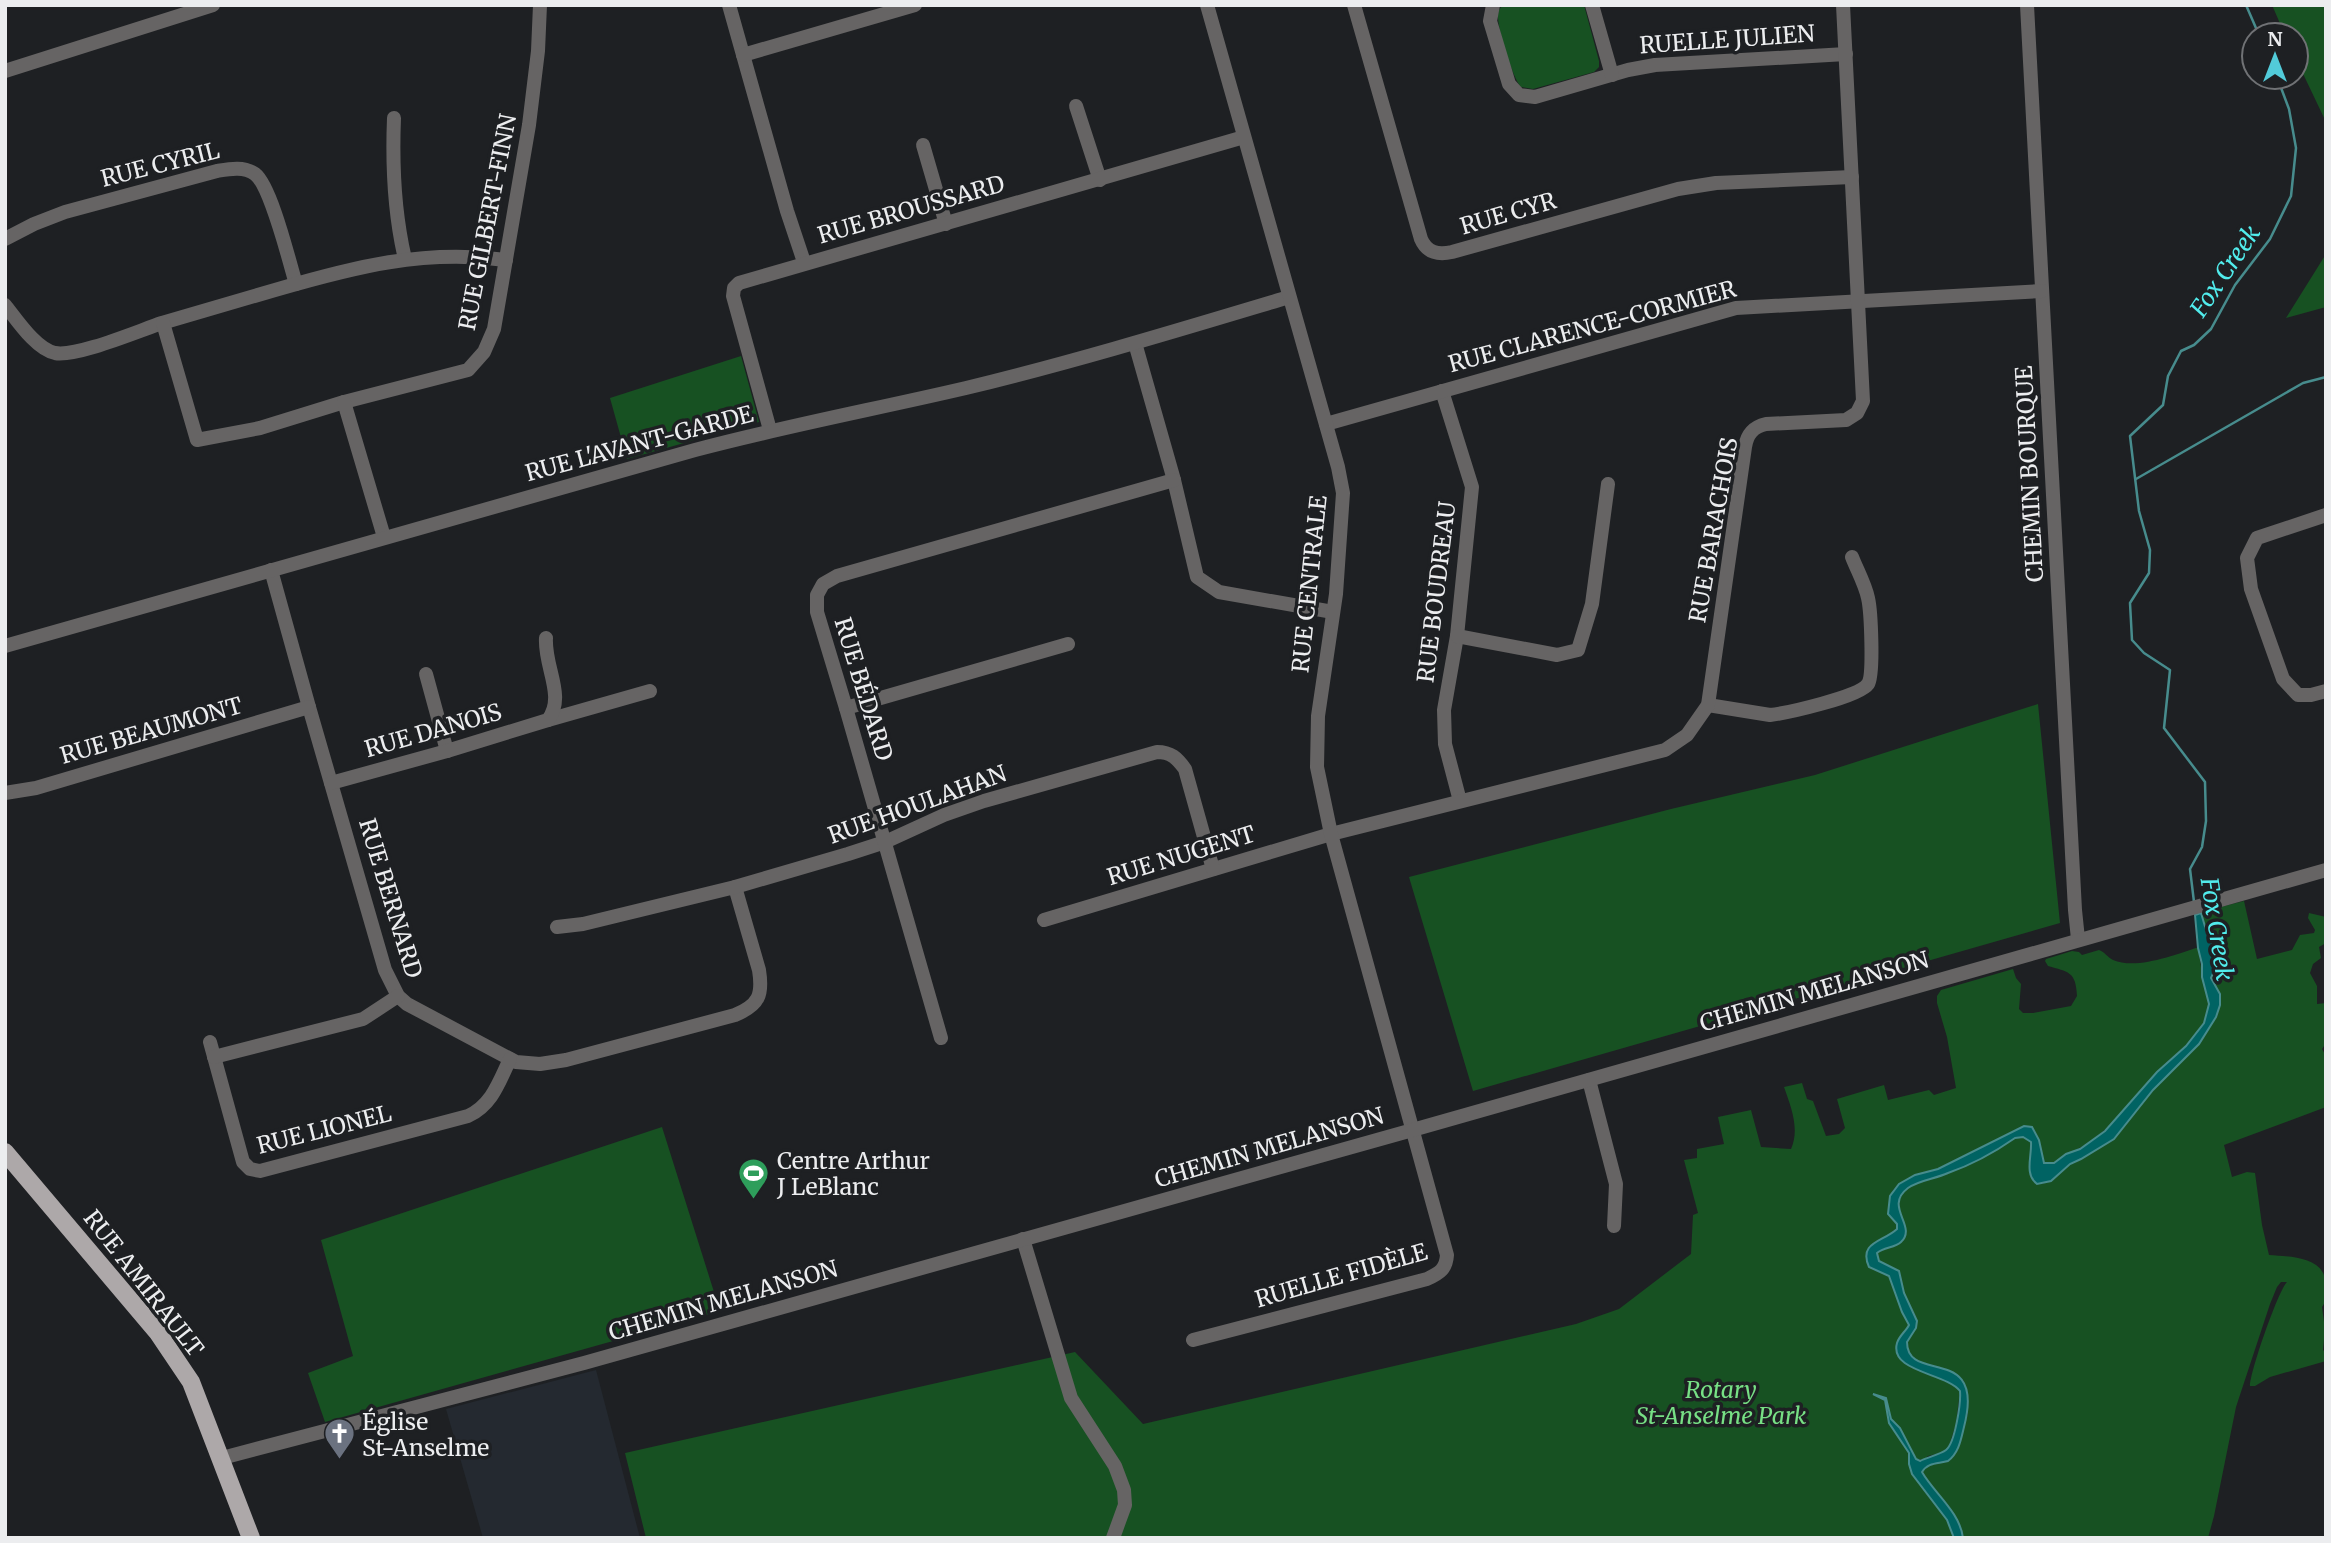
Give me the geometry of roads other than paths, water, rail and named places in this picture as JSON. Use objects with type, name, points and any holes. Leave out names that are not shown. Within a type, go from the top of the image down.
[{"type":"main road","name":"RUE AMIRAULT","points":[[5,1152],[158,1333],[191,1382],[251,1538]]},
{"type":"street","name":"RUE GILBERT-FINN","points":[[163,323],[197,440],[260,428],[344,402],[468,370],[484,352],[494,330],[530,125],[540,5]]},
{"type":"street","points":[[729,5],[804,262]]},
{"type":"street","points":[[743,55],[915,5]]},
{"type":"street","name":"RUE CENTRALE","points":[[1207,5],[1326,424],[1343,493],[1333,612],[1318,716],[1317,767],[1331,834],[1414,1130]]},
{"type":"street","name":"RUE CYR","points":[[1354,5],[1421,239],[1425,247],[1435,253],[1452,252],[1666,191],[1716,183],[1852,177]]},
{"type":"street","name":"RUELLE JULIEN","points":[[1493,5],[1490,21],[1507,80],[1513,91],[1519,95],[1535,97],[1646,66],[1676,62],[1846,54]]},
{"type":"street","name":"RUELLE JULIEN","points":[[1592,5],[1612,75]]},
{"type":"street","name":"RUE BARACHOIS","points":[[1331,834],[1665,750],[1688,735],[1708,705],[1747,438],[1754,429],[1763,424],[1846,420],[1857,413],[1864,396],[1843,5]]},
{"type":"street","name":"CHEMIN BOURQUE","points":[[2027,5],[2078,939]]},
{"type":"street","points":[[5,71],[203,6]]},
{"type":"street","points":[[1076,106],[1100,180]]},
{"type":"street","points":[[394,118],[393,190],[397,226],[405,259]]},
{"type":"street","name":"RUE BROUSSARD","points":[[770,430],[733,292],[736,285],[804,262],[946,224],[1244,137]]},
{"type":"street","points":[[923,145],[946,224]]},
{"type":"street","name":"RUE CYRIL","points":[[5,239],[34,223],[65,212],[217,171],[239,168],[255,174],[267,192],[296,284]]},
{"type":"street","points":[[5,305],[34,341],[54,353],[81,352],[163,323],[341,271],[437,256],[506,260]]},
{"type":"street","name":"RUE CLARENCE-CORMIER","points":[[1326,424],[1736,308],[2042,291]]},
{"type":"street","name":"RUE L'AVANT-GARDE","points":[[5,646],[770,430],[966,388],[1289,298]]},
{"type":"street","points":[[1135,342],[1174,480],[1197,576],[1219,592],[1333,612]]},
{"type":"street","name":"RUE BOUDREAU","points":[[1442,391],[1472,487],[1457,636],[1444,710],[1444,744],[1460,801]]},
{"type":"street","points":[[344,402],[384,537]]},
{"type":"street","name":"RUE BÉDARD","points":[[941,1038],[817,612],[817,595],[823,584],[837,576],[1174,480]]},
{"type":"street","points":[[1457,636],[1557,655],[1578,650],[1592,604],[1608,484]]},
{"type":"street","points":[[2326,515],[2257,538],[2247,558],[2251,589],[2283,679],[2298,695],[2326,691]]},
{"type":"street","points":[[1708,705],[1770,715],[1780,714],[1859,691],[1867,685],[1872,664],[1868,598],[1852,557]]},
{"type":"street","name":"RUE BERNARD","points":[[271,570],[385,970],[398,996],[407,1004],[510,1059],[531,1064],[566,1060],[747,1010],[760,996],[761,985],[734,887]]},
{"type":"street","points":[[545,638],[545,653],[556,698],[548,720]]},
{"type":"street","points":[[846,708],[1068,644]]},
{"type":"street","points":[[426,674],[447,751]]},
{"type":"street","name":"RUE DANOIS","points":[[331,783],[650,691]]},
{"type":"street","name":"RUE BEAUMONT","points":[[5,793],[36,788],[309,708]]},
{"type":"street","name":"RUE HOULAHAN","points":[[557,927],[583,924],[734,887],[885,842],[944,815],[984,801],[1157,752],[1168,752],[1185,769],[1213,869]]},
{"type":"street","name":"RUE NUGENT","points":[[1044,920],[1331,834]]},
{"type":"street","name":"CHEMIN MELANSON","points":[[222,1458],[584,1363],[2326,870]]},
{"type":"street","name":"RUE LIONEL","points":[[398,996],[363,1019],[212,1050],[243,1162],[250,1169],[260,1171],[468,1116],[478,1111],[491,1098],[510,1059]]},
{"type":"street","points":[[1589,1080],[1616,1184],[1614,1226]]},
{"type":"street","name":"RUELLE FIDÈLE","points":[[1193,1340],[1427,1279],[1442,1271],[1447,1255],[1414,1130]]},
{"type":"street","points":[[1023,1239],[1071,1398],[1115,1466],[1124,1490],[1125,1506],[1113,1538]]},
{"type":"water","points":[[2201,913],[2217,952],[2211,978],[2220,994],[2216,1017],[2199,1044],[2153,1090],[2114,1139],[2070,1164],[2051,1181],[2037,1184],[2033,1180],[2030,1170],[2031,1142],[2023,1137],[2015,1138],[1965,1166],[1912,1185],[1901,1195],[1899,1202],[1906,1229],[1905,1236],[1899,1244],[1877,1253],[1879,1261],[1899,1271],[1904,1293],[1917,1321],[1916,1328],[1907,1342],[1910,1355],[1919,1361],[1956,1374],[1964,1384],[1968,1401],[1957,1450],[1948,1461],[1930,1465],[1922,1472],[1957,1520],[1963,1538],[1954,1538],[1947,1520],[1912,1474],[1909,1453],[1889,1423],[1885,1400],[1873,1394],[1886,1398],[1891,1419],[1900,1428],[1916,1459],[1920,1461],[1946,1450],[1949,1446],[1957,1422],[1960,1391],[1901,1360],[1897,1353],[1897,1343],[1909,1325],[1889,1276],[1869,1267],[1867,1252],[1869,1247],[1897,1229],[1897,1224],[1888,1214],[1890,1196],[1899,1184],[1915,1175],[1938,1169],[2024,1126],[2032,1127],[2039,1140],[2044,1163],[2054,1163],[2105,1131],[2157,1072],[2186,1046],[2204,1023],[2209,1004],[2202,977],[2195,915]]},
{"type":"waterway","name":"Fox Creek","points":[[2246,5],[2253,21]]},
{"type":"waterway","name":"Fox Creek","points":[[2194,902],[2190,869],[2202,847],[2206,821],[2205,782],[2164,728],[2170,670],[2144,653],[2132,640],[2130,603],[2149,573],[2150,550],[2139,511],[2130,436],[2163,405],[2168,376],[2181,351],[2194,345],[2211,329],[2235,285],[2270,239],[2291,196],[2296,148],[2289,109],[2282,91]]},
{"type":"waterway","points":[[2136,479],[2303,383],[2326,377]]},
{"type":"place","name":"Centre Arthur J LeBlanc","points":[[754,1200]]},
{"type":"place","name":"Église St-Anselme","points":[[339,1461]]},
{"type":"park label","name":"Rotary St-Anselme Park","points":[[1721,1402]]}]
